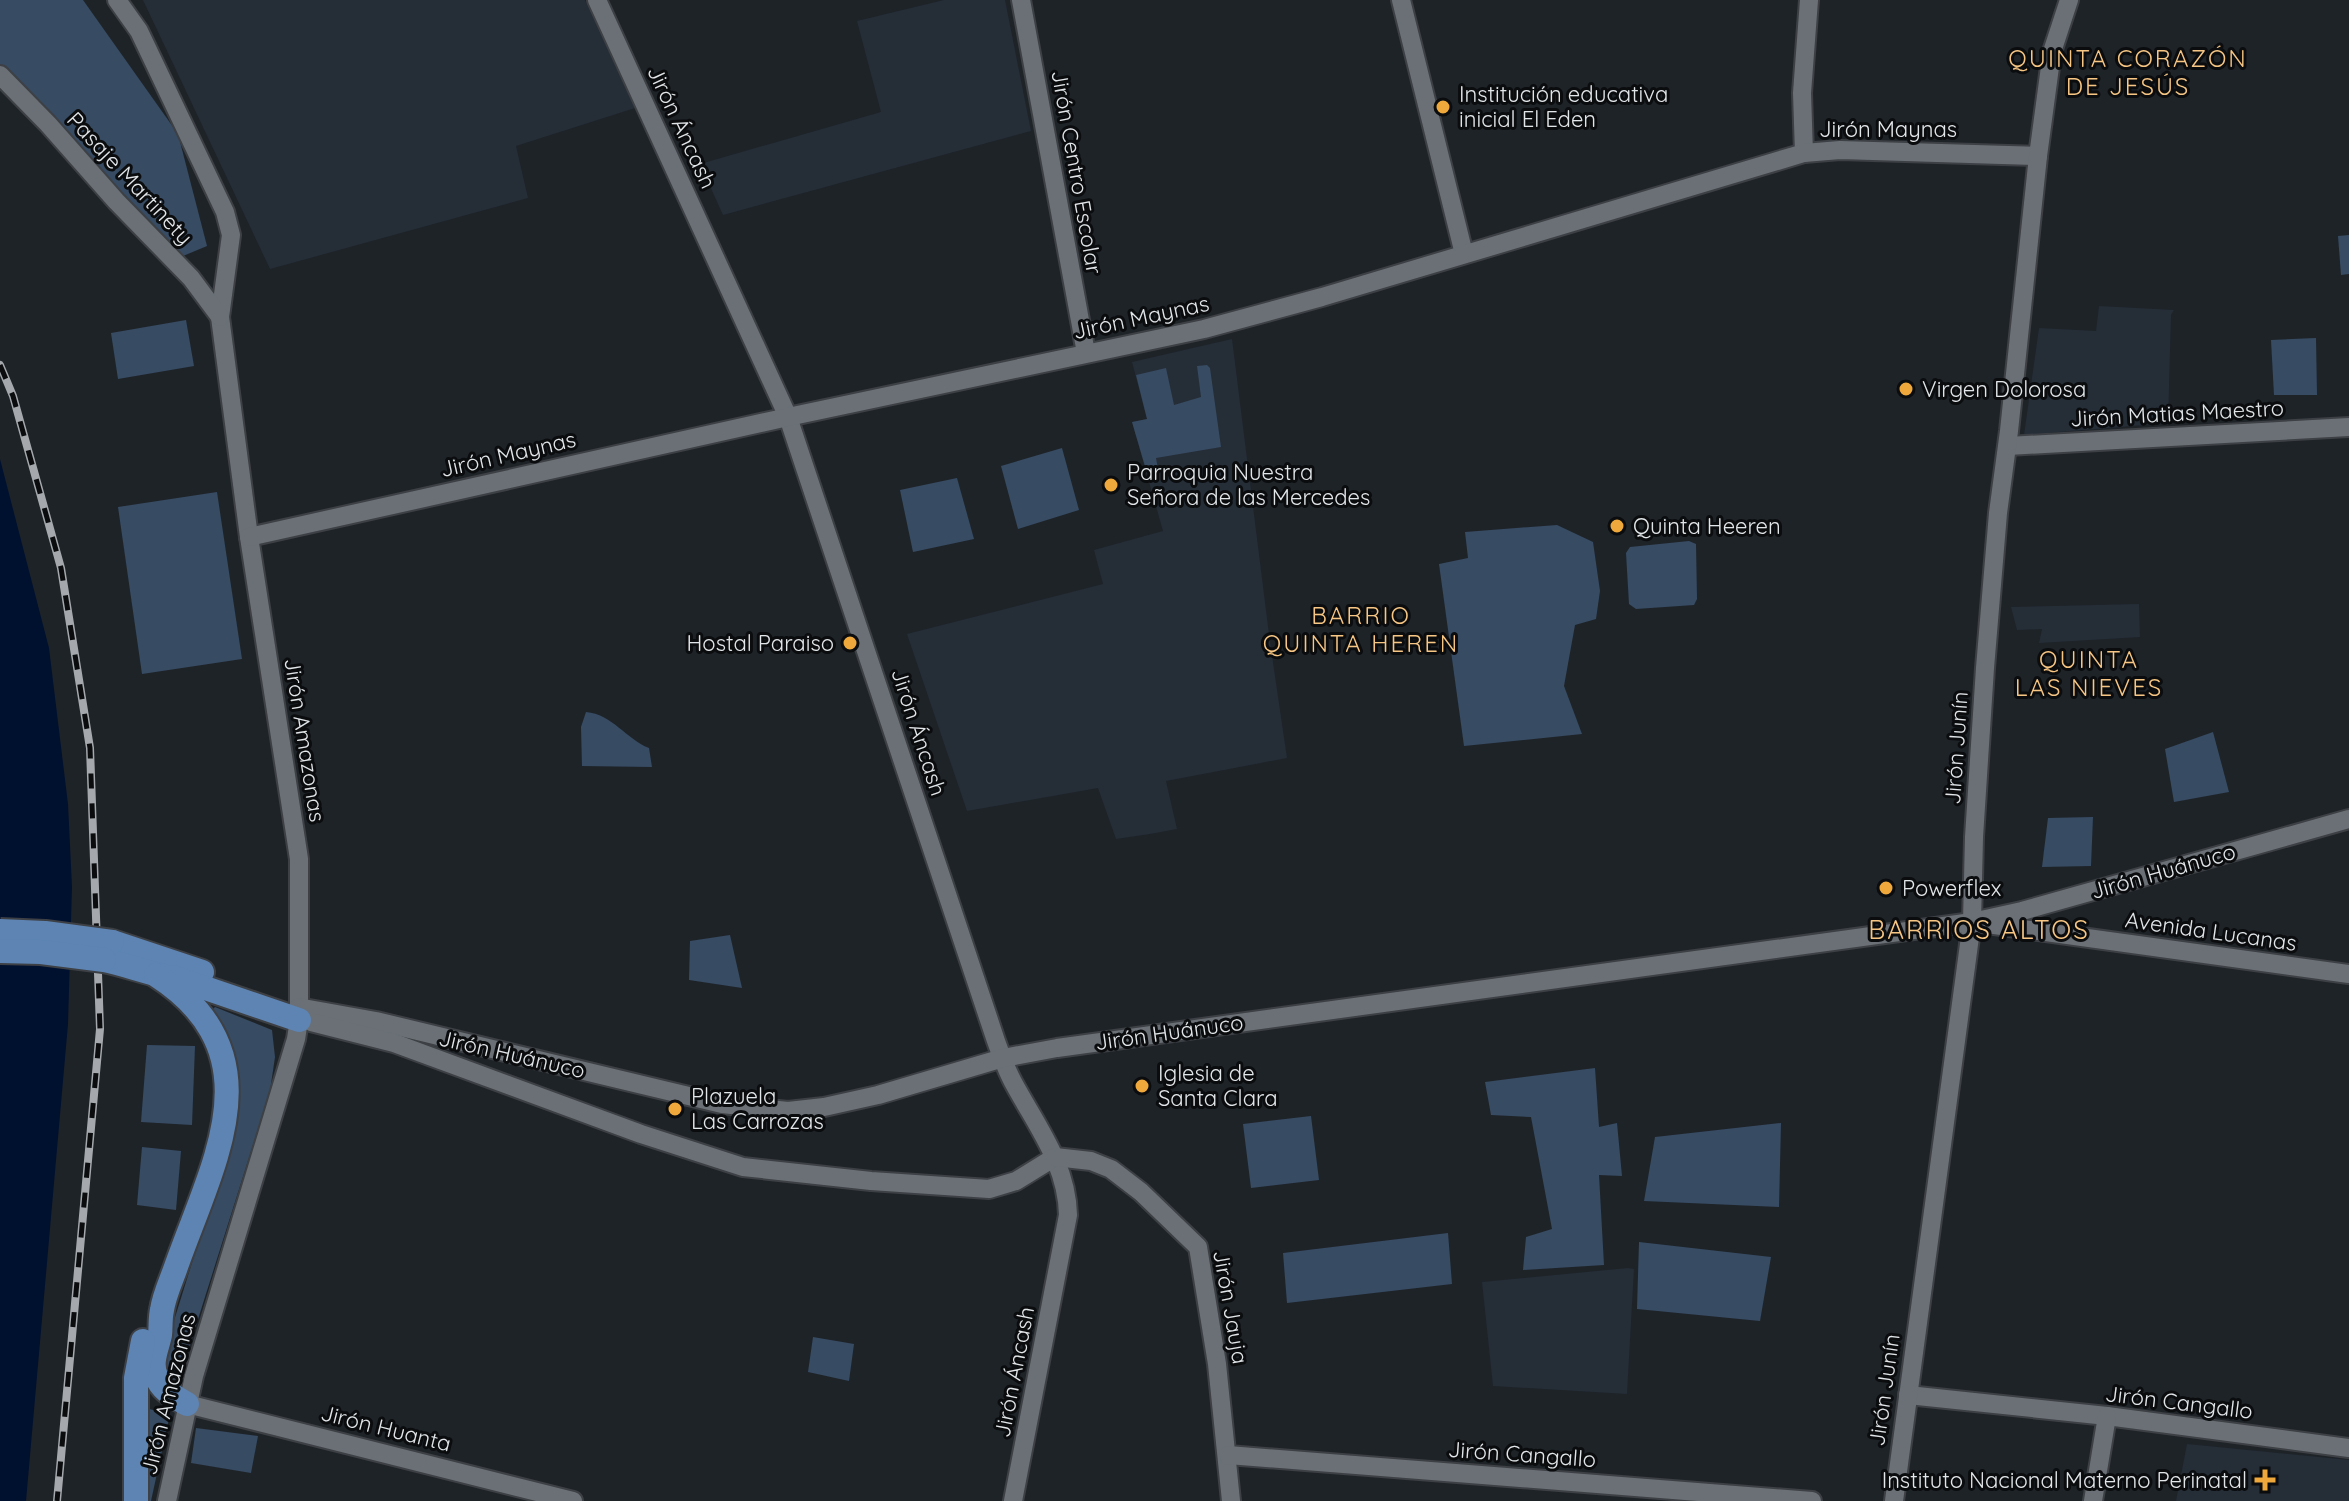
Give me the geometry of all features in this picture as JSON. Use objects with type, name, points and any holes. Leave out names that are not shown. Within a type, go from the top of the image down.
[{"type":"main road","name":"Jirón Huánuco","points":[[0,931],[45,933],[108,951],[156,975],[299,1013]]},
{"type":"main road","name":"Jirón Huánuco","points":[[0,951],[108,951],[158,956],[299,1013]]},
{"type":"main road","points":[[156,975],[173,987],[206,1023],[226,1070],[229,1097],[214,1166],[162,1309],[160,1334],[153,1359],[154,1372],[165,1391],[187,1404]]},
{"type":"main road","points":[[136,1501],[136,1378],[139,1349],[152,1319],[162,1309]]},
{"type":"street","name":"Jirón Amazonas","points":[[117,0],[139,31],[225,212],[231,235],[220,317],[249,537],[299,859],[299,1013],[296,1039],[187,1404],[167,1501]]},
{"type":"street","name":"Jirón Áncash","points":[[597,0],[788,417],[1003,1058],[1011,1080],[1055,1157],[1066,1188],[1068,1215],[1013,1501]]},
{"type":"street","name":"Jirón Centro Escolar","points":[[1021,0],[1086,353]]},
{"type":"street","points":[[1401,0],[1464,254]]},
{"type":"street","points":[[1804,153],[1802,93],[1809,0]]},
{"type":"street","name":"Jirón Junín","points":[[1894,1501],[1972,922],[1987,629],[2038,156],[2052,52],[2069,0]]},
{"type":"street","name":"Pasaje Martinety","points":[[0,75],[191,278],[220,317]]},
{"type":"street","name":"Jirón Maynas","points":[[249,537],[1239,320],[1804,153],[1840,150],[2038,156]]},
{"type":"street","name":"Jirón Matias Maestro","points":[[2008,446],[2349,427]]},
{"type":"street","name":"Jirón Huánuco","points":[[299,1013],[376,1021],[722,1104],[779,1110],[824,1107],[878,1095],[1003,1058],[1126,1037],[1972,922],[2022,911],[2349,819]]},
{"type":"street","name":"Avenida Lucanas","points":[[1972,922],[2349,974]]},
{"type":"street","name":"Jirón Huánuco","points":[[299,1013],[394,1043],[641,1134],[743,1167],[871,1181],[989,1189],[1016,1181],[1055,1157]]},
{"type":"street","name":"Jirón Jauja","points":[[1055,1157],[1091,1161],[1111,1169],[1141,1192],[1197,1245],[1210,1316],[1231,1501]]},
{"type":"street","name":"Jirón Cangallo","points":[[1908,1395],[2107,1416],[2349,1448]]},
{"type":"street","name":"Jirón Huanta","points":[[187,1404],[573,1501]]},
{"type":"street","points":[[2093,1501],[2107,1416]]},
{"type":"street","name":"Jirón Cangallo","points":[[1228,1455],[1812,1501]]},
{"type":"shaded area","points":[[0,0],[83,0],[178,134],[207,246],[183,256],[0,65]]},
{"type":"shaded area","points":[[143,0],[585,0],[635,108],[516,146],[528,198],[270,269]]},
{"type":"shaded area","points":[[944,0],[1005,0],[1031,131],[723,215],[700,164],[881,112],[857,21]]},
{"type":"shaded area","points":[[2349,235],[2349,274],[2341,275],[2338,236]]},
{"type":"shaded area","points":[[2099,306],[2174,310],[2171,315],[2168,423],[2024,435],[2039,328],[2096,331]]},
{"type":"shaded area","points":[[186,320],[194,366],[118,379],[111,333]]},
{"type":"shaded area","points":[[2316,338],[2317,395],[2274,395],[2271,340]]},
{"type":"shaded area","points":[[1232,339],[1287,758],[1166,781],[1177,829],[1150,834],[1116,839],[1098,788],[967,811],[907,634],[1103,584],[1094,550],[1163,531],[1132,422],[1147,419],[1132,362]]},
{"type":"shaded area","points":[[1207,365],[1210,368],[1221,447],[1156,458],[1158,469],[1147,473],[1132,422],[1147,419],[1136,375],[1166,368],[1174,405],[1201,397],[1197,366]]},
{"type":"shaded area","points":[[1062,448],[1079,510],[1018,529],[1001,466]]},
{"type":"shaded area","points":[[0,459],[49,648],[68,804],[72,887],[68,1024],[26,1501],[0,1501]]},
{"type":"shaded area","points":[[957,478],[974,539],[913,552],[900,490]]},
{"type":"shaded area","points":[[217,492],[242,659],[142,674],[118,507]]},
{"type":"shaded area","points":[[1557,525],[1593,542],[1600,591],[1596,619],[1575,625],[1564,686],[1582,734],[1464,746],[1439,564],[1468,558],[1465,532]]},
{"type":"shaded area","points":[[1689,541],[1696,544],[1697,599],[1694,605],[1636,609],[1629,604],[1626,553],[1630,547]]},
{"type":"shaded area","points":[[2139,604],[2140,637],[2039,643],[2042,629],[2017,630],[2011,607]]},
{"type":"shaded area","points":[[586,712],[604,717],[649,748],[652,767],[582,766],[581,727]]},
{"type":"shaded area","points":[[2213,732],[2229,792],[2174,802],[2165,749]]},
{"type":"shaded area","points":[[2093,817],[2091,866],[2042,867],[2048,818]]},
{"type":"shaded area","points":[[730,935],[742,988],[689,980],[690,941]]},
{"type":"shaded area","points":[[215,1007],[272,1030],[275,1057],[270,1091],[176,1389],[164,1376],[163,1356],[222,1166],[208,1014]]},
{"type":"shaded area","points":[[147,1045],[195,1046],[192,1125],[141,1122]]},
{"type":"shaded area","points":[[1595,1068],[1599,1127],[1617,1123],[1622,1176],[1599,1175],[1604,1265],[1523,1270],[1526,1237],[1552,1229],[1531,1117],[1491,1115],[1485,1082]]},
{"type":"shaded area","points":[[1311,1116],[1319,1180],[1251,1188],[1243,1124]]},
{"type":"shaded area","points":[[1781,1123],[1779,1207],[1644,1201],[1655,1137]]},
{"type":"shaded area","points":[[142,1147],[181,1151],[176,1210],[137,1205]]},
{"type":"shaded area","points":[[1448,1233],[1452,1284],[1287,1303],[1283,1253]]},
{"type":"shaded area","points":[[1639,1242],[1771,1257],[1760,1321],[1637,1309]]},
{"type":"shaded area","points":[[1634,1269],[1627,1394],[1493,1386],[1482,1282]]},
{"type":"shaded area","points":[[813,1337],[854,1344],[849,1381],[808,1372]]},
{"type":"shaded area","points":[[145,1408],[170,1414],[151,1501],[147,1501]]},
{"type":"shaded area","points":[[196,1428],[258,1436],[251,1473],[191,1463]]},
{"type":"shaded area","name":"Instituto Nacional Materno Perinatal","points":[[2187,1444],[2349,1460],[2349,1501],[2176,1501]]},
{"type":"railway","points":[[0,365],[13,396],[61,568],[90,748],[100,1029],[57,1501]]},
{"type":"place","name":"Institución educativa inicial El Eden","points":[[1443,107]]},
{"type":"place","name":"Virgen Dolorosa","points":[[1906,389]]},
{"type":"place","name":"Parroquia Nuestra Señora de las Mercedes","points":[[1111,485]]},
{"type":"place","name":"Quinta Heeren","points":[[1617,526]]},
{"type":"place","name":"Hostal Paraiso","points":[[850,643]]},
{"type":"place","name":"Powerflex","points":[[1886,888]]},
{"type":"place","name":"Iglesia de Santa Clara","points":[[1142,1086]]},
{"type":"place","name":"Plazuela Las Carrozas","points":[[675,1109]]},
{"type":"place","name":"Instituto Nacional Materno Perinatal","points":[[2265,1480]]},
{"type":"district","name":"QUINTA CORAZÓN DE JESÚS","points":[[2128,72]]},
{"type":"district","name":"BARRIO QUINTA HEREN","points":[[1361,629]]},
{"type":"district","name":"QUINTA LAS NIEVES","points":[[2089,673]]},
{"type":"district","name":"BARRIOS ALTOS","points":[[1979,929]]}]
